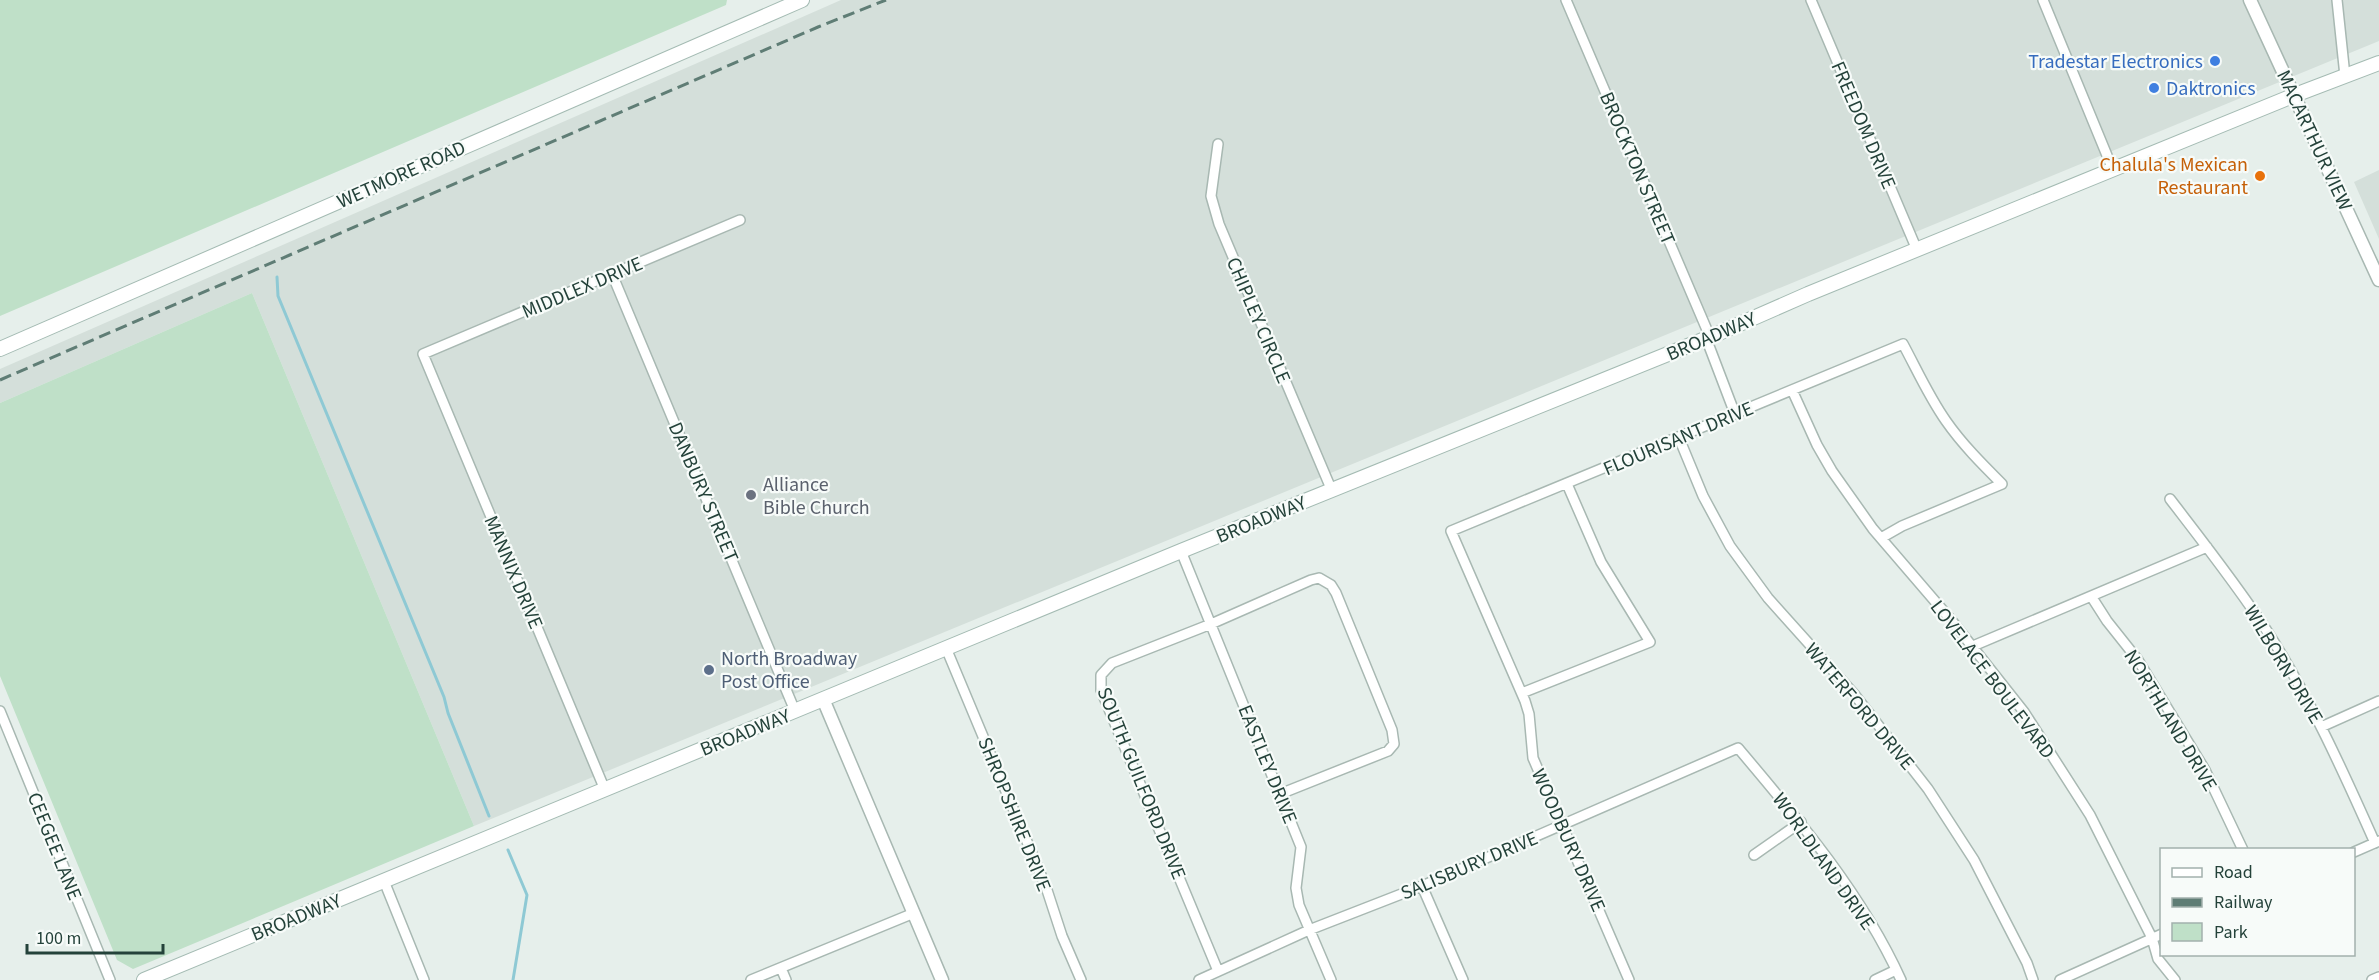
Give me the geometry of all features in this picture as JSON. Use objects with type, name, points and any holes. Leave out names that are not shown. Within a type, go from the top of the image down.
[{"type":"main road","name":"WETMORE ROAD","points":[[0,349],[802,0]]},
{"type":"main road","name":"BROADWAY","points":[[144,980],[1181,551],[1708,338],[2295,95],[2379,63]]},
{"type":"street","name":"BROCKTON STREET","points":[[1566,0],[1708,338],[1735,414]]},
{"type":"street","name":"FREEDOM DRIVE","points":[[1811,0],[1917,250]]},
{"type":"street","points":[[2043,0],[2113,170]]},
{"type":"street","name":"MACARTHUR VIEW","points":[[2250,0],[2379,280]]},
{"type":"street","points":[[2337,0],[2345,76]]},
{"type":"street","name":"CHIPLEY CIRCLE","points":[[1218,144],[1211,196],[1219,224],[1332,491]]},
{"type":"street","name":"MIDDLEX DRIVE","points":[[423,354],[740,220]]},
{"type":"street","name":"DANBURY STREET","points":[[612,274],[795,711]]},
{"type":"street","name":"FLOURISANT DRIVE","points":[[1451,531],[1903,344],[1947,423],[2002,484],[1902,526],[1881,538]]},
{"type":"street","name":"MANNIX DRIVE","points":[[423,354],[605,790]]},
{"type":"street","name":"LOVELACE BOULEVARD","points":[[1792,390],[1817,445],[1832,471],[1881,538],[1973,646],[2024,712],[2090,815],[2157,936],[2158,959],[2175,980]]},
{"type":"street","name":"WATERFORD DRIVE","points":[[1679,438],[1703,496],[1730,546],[1768,598],[1854,694],[1928,789],[1974,860],[2027,963],[2033,980]]},
{"type":"street","points":[[1522,693],[1650,642],[1601,562],[1567,484]]},
{"type":"street","name":"WILBORN DRIVE","points":[[2170,499],[2268,633],[2331,744],[2377,842]]},
{"type":"street","name":"WOODBURY DRIVE","points":[[1451,531],[1522,693],[1529,714],[1533,758],[1629,980]]},
{"type":"street","points":[[1973,646],[2207,547]]},
{"type":"street","name":"EASTLEY DRIVE","points":[[1181,551],[1301,847],[1296,888],[1299,905],[1331,980]]},
{"type":"street","points":[[1211,624],[1311,580],[1319,578],[1326,581],[1336,593],[1392,730],[1394,744],[1388,751],[1280,794]]},
{"type":"street","name":"NORTHLAND DRIVE","points":[[2091,596],[2107,621],[2138,660],[2199,760],[2243,848]]},
{"type":"street","name":"SOUTH GUILFORD DRIVE","points":[[1211,624],[1112,663],[1102,673],[1100,682],[1101,690],[1218,971]]},
{"type":"street","name":"SHROPSHIRE DRIVE","points":[[946,648],[1046,886],[1062,936],[1081,980]]},
{"type":"street","points":[[823,699],[942,980]]},
{"type":"street","points":[[2321,727],[2379,701]]},
{"type":"street","name":"CEEGEE LANE","points":[[0,711],[110,980]]},
{"type":"street","name":"SALISBURY DRIVE","points":[[1199,980],[1309,930],[1422,886],[1738,748]]},
{"type":"street","name":"WORLDLAND DRIVE","points":[[1738,748],[1801,822],[1856,900],[1901,980]]},
{"type":"street","points":[[1754,855],[1801,822]]},
{"type":"street","points":[[2355,852],[2377,842]]},
{"type":"street","points":[[384,881],[424,980]]},
{"type":"street","points":[[1422,886],[1463,980]]},
{"type":"street","points":[[751,980],[914,913]]},
{"type":"street","points":[[2060,980],[2157,936]]},
{"type":"street","points":[[781,968],[786,980]]},
{"type":"street","points":[[1875,980],[1896,970]]},
{"type":"street","points":[[2372,980],[2379,977]]},
{"type":"shaded area","points":[[841,0],[2379,0],[2379,41],[474,826],[252,293],[0,403],[0,369]]},
{"type":"shaded area","points":[[2379,170],[2379,239],[2354,182]]},
{"type":"green space","points":[[0,0],[727,0],[726,5],[0,316]]},
{"type":"green space","points":[[252,293],[474,826],[133,969],[117,960],[0,676],[0,403]]},
{"type":"waterway","points":[[277,277],[278,296],[444,697],[448,713],[489,816]]},
{"type":"waterway","points":[[508,850],[527,895],[513,980]]},
{"type":"railway","points":[[0,380],[818,27],[886,0]]},
{"type":"place","name":"Tradestar Electronics","points":[[2215,61]]},
{"type":"place","name":"Daktronics","points":[[2154,88]]},
{"type":"place","name":"Chalula's Mexican Restaurant","points":[[2260,176]]},
{"type":"place","name":"Alliance Bible Church","points":[[751,495]]},
{"type":"place","name":"North Broadway Post Office","points":[[709,670]]}]
